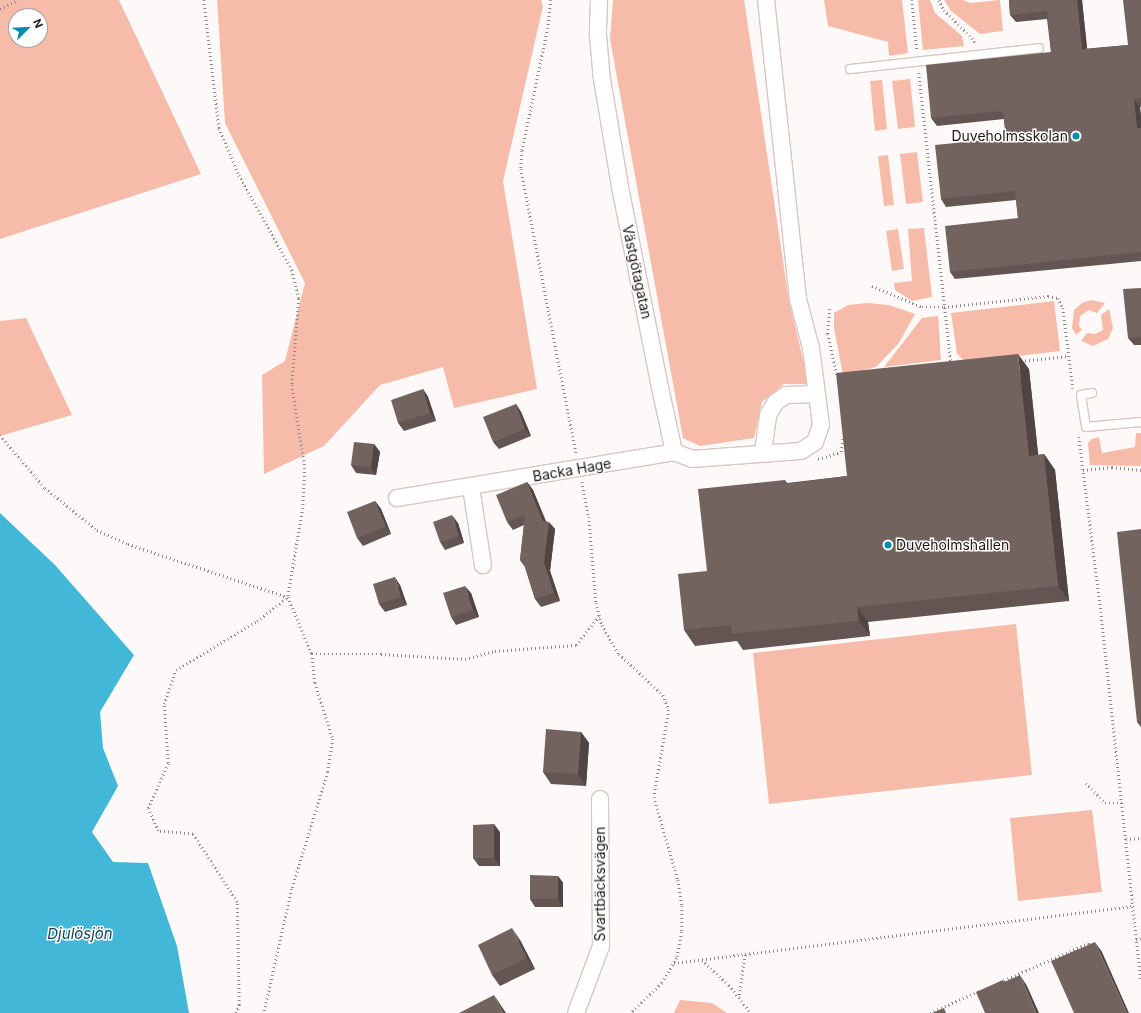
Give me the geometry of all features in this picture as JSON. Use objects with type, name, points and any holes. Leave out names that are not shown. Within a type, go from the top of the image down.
[{"type":"street","name":"Västgötagatan","points":[[599,0],[598,35],[601,73],[620,186],[674,452]]},
{"type":"street","points":[[674,452],[692,459],[763,452],[801,451],[815,442],[821,425],[811,348],[798,299],[766,0]]},
{"type":"street","points":[[763,452],[768,415],[776,402],[786,395],[816,394]]},
{"type":"street","name":"Backa Hage","points":[[397,498],[471,487],[674,452]]},
{"type":"street","points":[[471,487],[483,565]]},
{"type":"street","name":"Svartbäcksvägen","points":[[576,1013],[601,946],[600,799]]},
{"type":"lane","points":[[850,69],[1039,48]]},
{"type":"lane","points":[[1092,393],[1081,395],[1086,427],[1141,422]]},
{"type":"path","points":[[0,9],[18,0]]},
{"type":"path","points":[[204,0],[219,128],[239,175],[292,270],[299,299],[292,385],[305,468],[302,515],[288,597],[312,654],[315,683],[333,739],[328,772],[292,889],[264,1013]]},
{"type":"path","points":[[551,0],[548,28],[522,151],[521,169],[589,517],[599,616],[619,654],[663,695],[669,710],[654,797],[678,880],[682,906],[682,932],[674,963],[662,983],[631,1013]]},
{"type":"path","points":[[912,0],[944,307],[952,368]]},
{"type":"path","points":[[938,0],[944,10],[972,38],[980,55]]},
{"type":"path","points":[[872,286],[922,306],[944,307],[1054,296],[1062,302],[1074,394]]},
{"type":"path","points":[[1014,362],[1069,356]]},
{"type":"path","points":[[1079,432],[1141,981]]},
{"type":"path","points":[[0,435],[45,488],[97,530],[128,544],[288,597]]},
{"type":"path","points":[[1083,470],[1112,467],[1141,470]]},
{"type":"path","points":[[236,1013],[239,1005],[237,902],[209,856],[192,834],[158,831],[148,808],[168,763],[164,704],[176,670],[257,622],[288,597]]},
{"type":"path","points":[[312,654],[381,654],[465,659],[495,651],[576,645],[599,616]]},
{"type":"path","points":[[1086,782],[1105,803],[1122,803]]},
{"type":"path","points":[[1126,840],[1141,838]]},
{"type":"path","points":[[674,963],[1132,906]]},
{"type":"path","points":[[1136,940],[1141,938]]},
{"type":"path","points":[[997,983],[1089,943],[1092,950]]},
{"type":"path","points":[[738,996],[745,954]]},
{"type":"path","points":[[702,959],[738,996],[751,1013]]},
{"type":"path","points":[[1011,977],[1015,984]]},
{"type":"path","points":[[933,1013],[983,990]]},
{"type":"shaded area","points":[[0,0],[119,0],[201,174],[0,239]]},
{"type":"shaded area","points":[[217,0],[541,0],[543,6],[503,181],[537,389],[454,408],[443,367],[380,385],[324,446],[264,474],[262,375],[285,361],[305,283],[225,123]]},
{"type":"shaded area","points":[[613,0],[744,0],[789,301],[809,384],[784,384],[762,402],[754,438],[700,446],[683,438],[610,39]]},
{"type":"shaded area","points":[[824,0],[902,0],[908,53],[889,56],[888,42],[828,26]]},
{"type":"shaded area","points":[[918,0],[930,0],[935,13],[962,36],[964,46],[923,50]]},
{"type":"shaded area","points":[[944,0],[963,0],[970,3],[1000,0],[1003,31],[980,34],[951,11]]},
{"type":"shaded area","points":[[910,79],[915,127],[898,129],[892,81]]},
{"type":"shaded area","points":[[882,80],[887,129],[875,131],[870,81]]},
{"type":"shaded area","points":[[917,152],[923,202],[906,204],[900,154]]},
{"type":"shaded area","points":[[888,155],[894,205],[884,206],[878,156]]},
{"type":"shaded area","points":[[924,228],[932,297],[912,301],[895,290],[894,283],[912,281],[908,229]]},
{"type":"shaded area","points":[[898,229],[904,269],[892,271],[886,231]]},
{"type":"shaded area","points":[[1091,300],[1105,303],[1097,313],[1089,310],[1080,316],[1079,326],[1082,330],[1076,335],[1072,328],[1074,310],[1082,303]]},
{"type":"shaded area","points":[[1054,301],[1060,351],[966,362],[957,354],[951,313]]},
{"type":"shaded area","points":[[868,303],[889,305],[915,314],[899,343],[876,367],[843,375],[834,328],[834,313],[848,305]]},
{"type":"shaded area","points":[[1109,309],[1113,328],[1108,339],[1093,346],[1081,341],[1087,333],[1095,334],[1103,330],[1101,315]]},
{"type":"shaded area","points":[[938,316],[941,360],[884,367],[922,318]]},
{"type":"shaded area","points":[[26,318],[72,415],[0,436],[0,321]]},
{"type":"shaded area","points":[[1136,433],[1141,433],[1141,466],[1090,465],[1088,443],[1092,439],[1099,437],[1102,453],[1135,447]]},
{"type":"shaded area","points":[[1016,624],[1032,775],[769,804],[753,653]]},
{"type":"shaded area","points":[[1092,810],[1102,892],[1018,901],[1010,818]]},
{"type":"shaded area","points":[[680,1000],[712,1003],[727,1013],[674,1013]]},
{"type":"water","name":"Djulösjön","points":[[0,513],[55,565],[134,655],[100,712],[103,748],[118,786],[92,832],[113,862],[148,863],[177,946],[189,1013],[0,1013]]},
{"type":"building","name":"Duveholmsskolan","points":[[1009,0],[1077,0],[1082,49],[1128,45],[1123,0],[1141,0],[1141,98],[1134,99],[1137,128],[1141,128],[1141,252],[950,272],[945,226],[1018,218],[1015,191],[941,199],[935,145],[1006,138],[1003,111],[931,118],[926,65],[1051,52],[1047,11],[1010,15]]},
{"type":"building","points":[[1141,288],[1141,336],[1128,338],[1123,289]]},
{"type":"building","name":"Duveholmshallen","points":[[1018,354],[1029,456],[1044,454],[1058,586],[857,607],[859,621],[732,634],[731,625],[684,630],[678,574],[707,571],[698,489],[785,480],[785,484],[847,476],[836,373]]},
{"type":"building","points":[[423,389],[430,413],[398,423],[391,400]]},
{"type":"building","points":[[516,404],[525,429],[493,442],[483,417]]},
{"type":"building","points":[[354,442],[374,444],[371,467],[351,465]]},
{"type":"building","points":[[527,482],[543,521],[549,522],[544,563],[554,593],[535,599],[523,561],[520,560],[525,515],[507,522],[496,495]]},
{"type":"building","points":[[375,501],[386,527],[357,538],[347,512]]},
{"type":"building","points":[[452,515],[459,536],[440,542],[433,522]]},
{"type":"building","points":[[1141,529],[1141,721],[1137,722],[1117,532]]},
{"type":"building","points":[[395,577],[401,597],[379,604],[373,584]]},
{"type":"building","points":[[465,586],[473,610],[451,617],[443,593]]},
{"type":"building","points":[[546,729],[581,732],[578,774],[543,772]]},
{"type":"building","points":[[494,824],[494,858],[473,858],[473,825]]},
{"type":"building","points":[[530,875],[558,876],[558,899],[530,899]]},
{"type":"building","points":[[512,928],[527,958],[492,975],[478,945]]},
{"type":"building","points":[[1095,942],[1127,1013],[1074,1013],[1051,961]]},
{"type":"building","points":[[1020,975],[1036,1013],[985,1013],[976,992],[1003,980],[1004,982]]},
{"type":"building","points":[[494,995],[503,1013],[459,1013]]},
{"type":"building","points":[[944,1008],[946,1013],[932,1013]]},
{"type":"place","name":"Duveholmsskolan","points":[[1076,136]]},
{"type":"place","name":"Duveholmshallen","points":[[888,545]]}]
